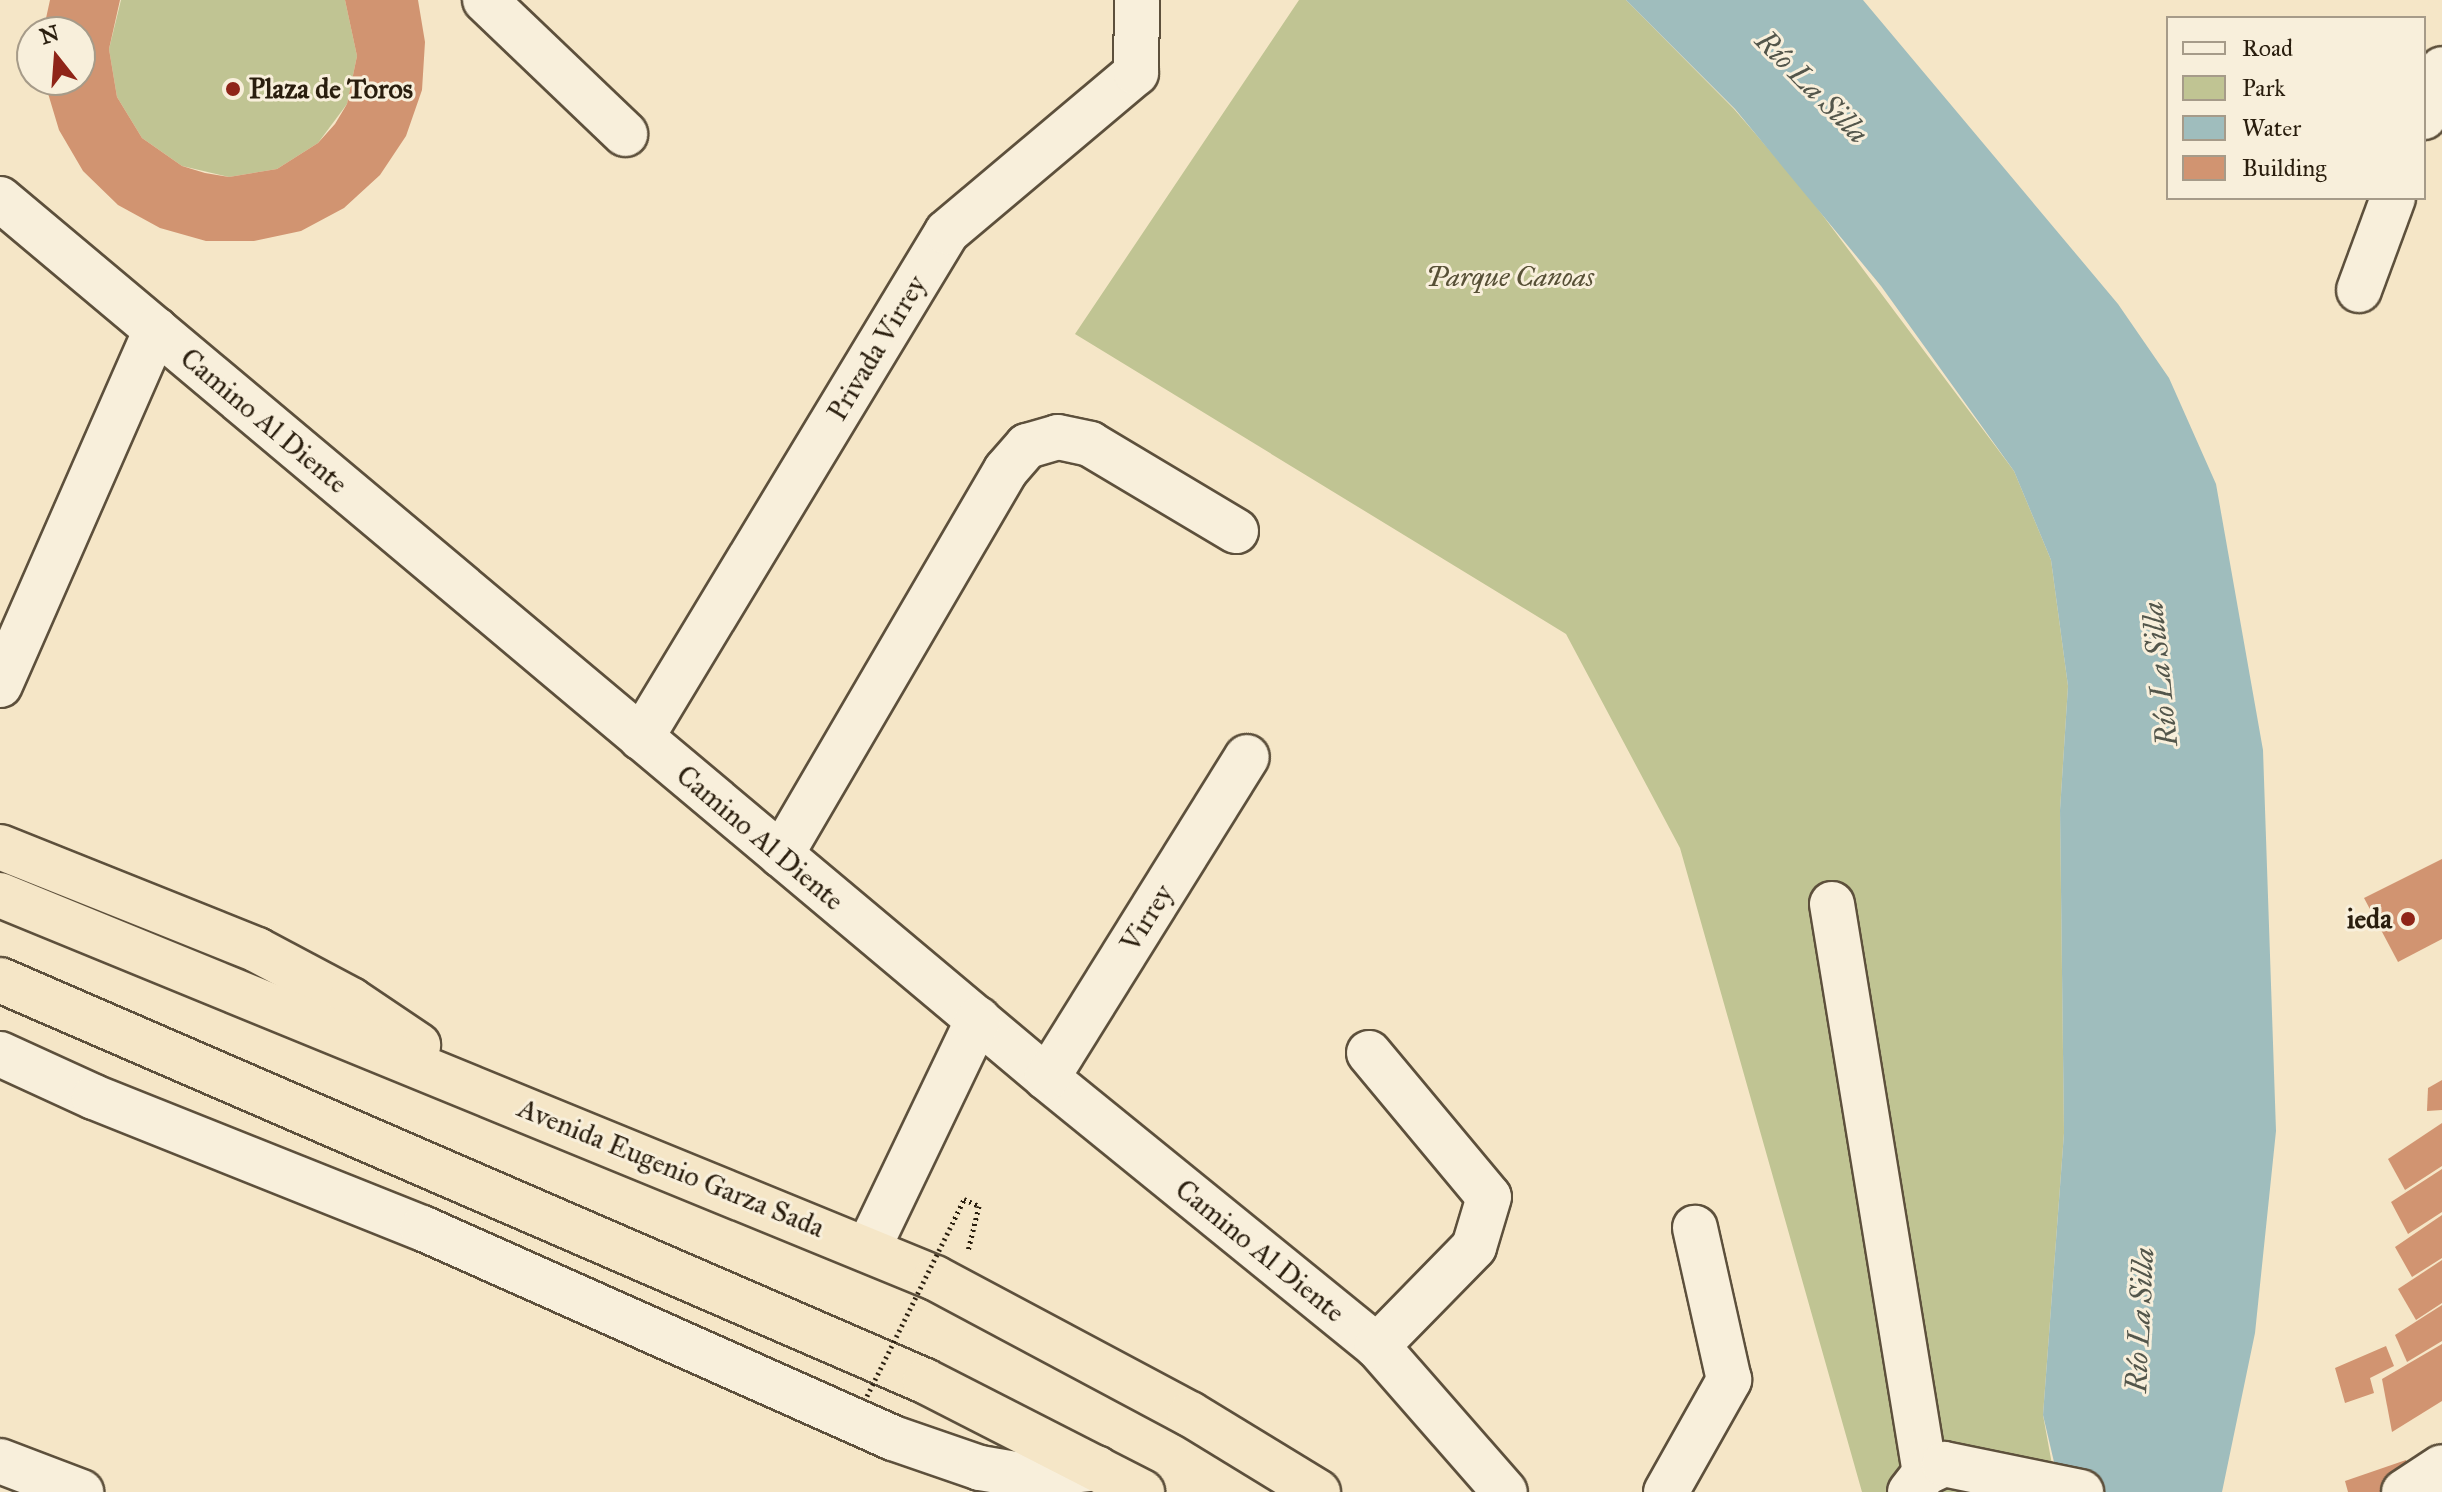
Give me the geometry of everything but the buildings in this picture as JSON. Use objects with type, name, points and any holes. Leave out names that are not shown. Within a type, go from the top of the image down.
[{"type":"highway","points":[[0,847],[257,950],[351,1000],[415,1042],[451,1078]]},
{"type":"highway","name":"Avenida Eugenio Garza Sada","points":[[0,895],[868,1249],[959,1290],[1190,1414],[1318,1492]]},
{"type":"highway","points":[[0,980],[925,1381],[1142,1492]]},
{"type":"street","points":[[485,0],[625,134]]},
{"type":"street","name":"Privada Virrey","points":[[641,738],[947,232],[1136,73],[1137,0]]},
{"type":"street","points":[[2426,112],[2442,69]]},
{"type":"street","name":"Camino Al Diente","points":[[0,199],[1047,1078],[1377,1346],[1505,1492]]},
{"type":"street","points":[[2359,290],[2392,200]]},
{"type":"street","points":[[0,685],[156,330]]},
{"type":"street","points":[[781,855],[1006,470],[1027,446],[1058,437],[1090,444],[1236,531]]},
{"type":"street","name":"Virrey","points":[[1047,1078],[1247,757]]},
{"type":"street","points":[[1832,904],[1926,1476],[2081,1492]]},
{"type":"street","points":[[868,1249],[978,1019]]},
{"type":"street","points":[[1369,1053],[1489,1197],[1474,1247],[1377,1346]]},
{"type":"street","points":[[0,1054],[94,1097],[422,1228],[882,1434],[980,1468],[1028,1476],[1097,1468]]},
{"type":"street","points":[[1666,1492],[1729,1380],[1695,1228]]},
{"type":"street","points":[[0,1461],[81,1492]]},
{"type":"street","points":[[2404,1492],[2442,1467]]},
{"type":"path","points":[[867,1396],[964,1199],[979,1206],[959,1290]]},
{"type":"green space","name":"Plaza de Toros","points":[[121,0],[345,0],[357,56],[347,104],[318,143],[277,169],[229,177],[182,166],[142,138],[117,97],[109,49]]},
{"type":"green space","name":"Parque Canoas","points":[[1299,0],[1626,0],[1734,109],[1803,189],[2014,471],[2051,560],[2068,686],[2060,810],[2064,1133],[2043,1415],[2057,1492],[1862,1492],[1680,848],[1566,634],[1075,334]]},
{"type":"water","name":"Río La Silla","points":[[1626,0],[1863,0],[2118,304],[2169,378],[2216,484],[2263,750],[2276,1131],[2255,1333],[2222,1492],[2061,1492],[2043,1415],[2064,1133],[2060,810],[2068,686],[2051,560],[2014,471],[1881,286],[1735,109]]},
{"type":"place","name":"Plaza de Toros","points":[[233,89]]},
{"type":"place","name":"ieda","points":[[2408,919]]}]
